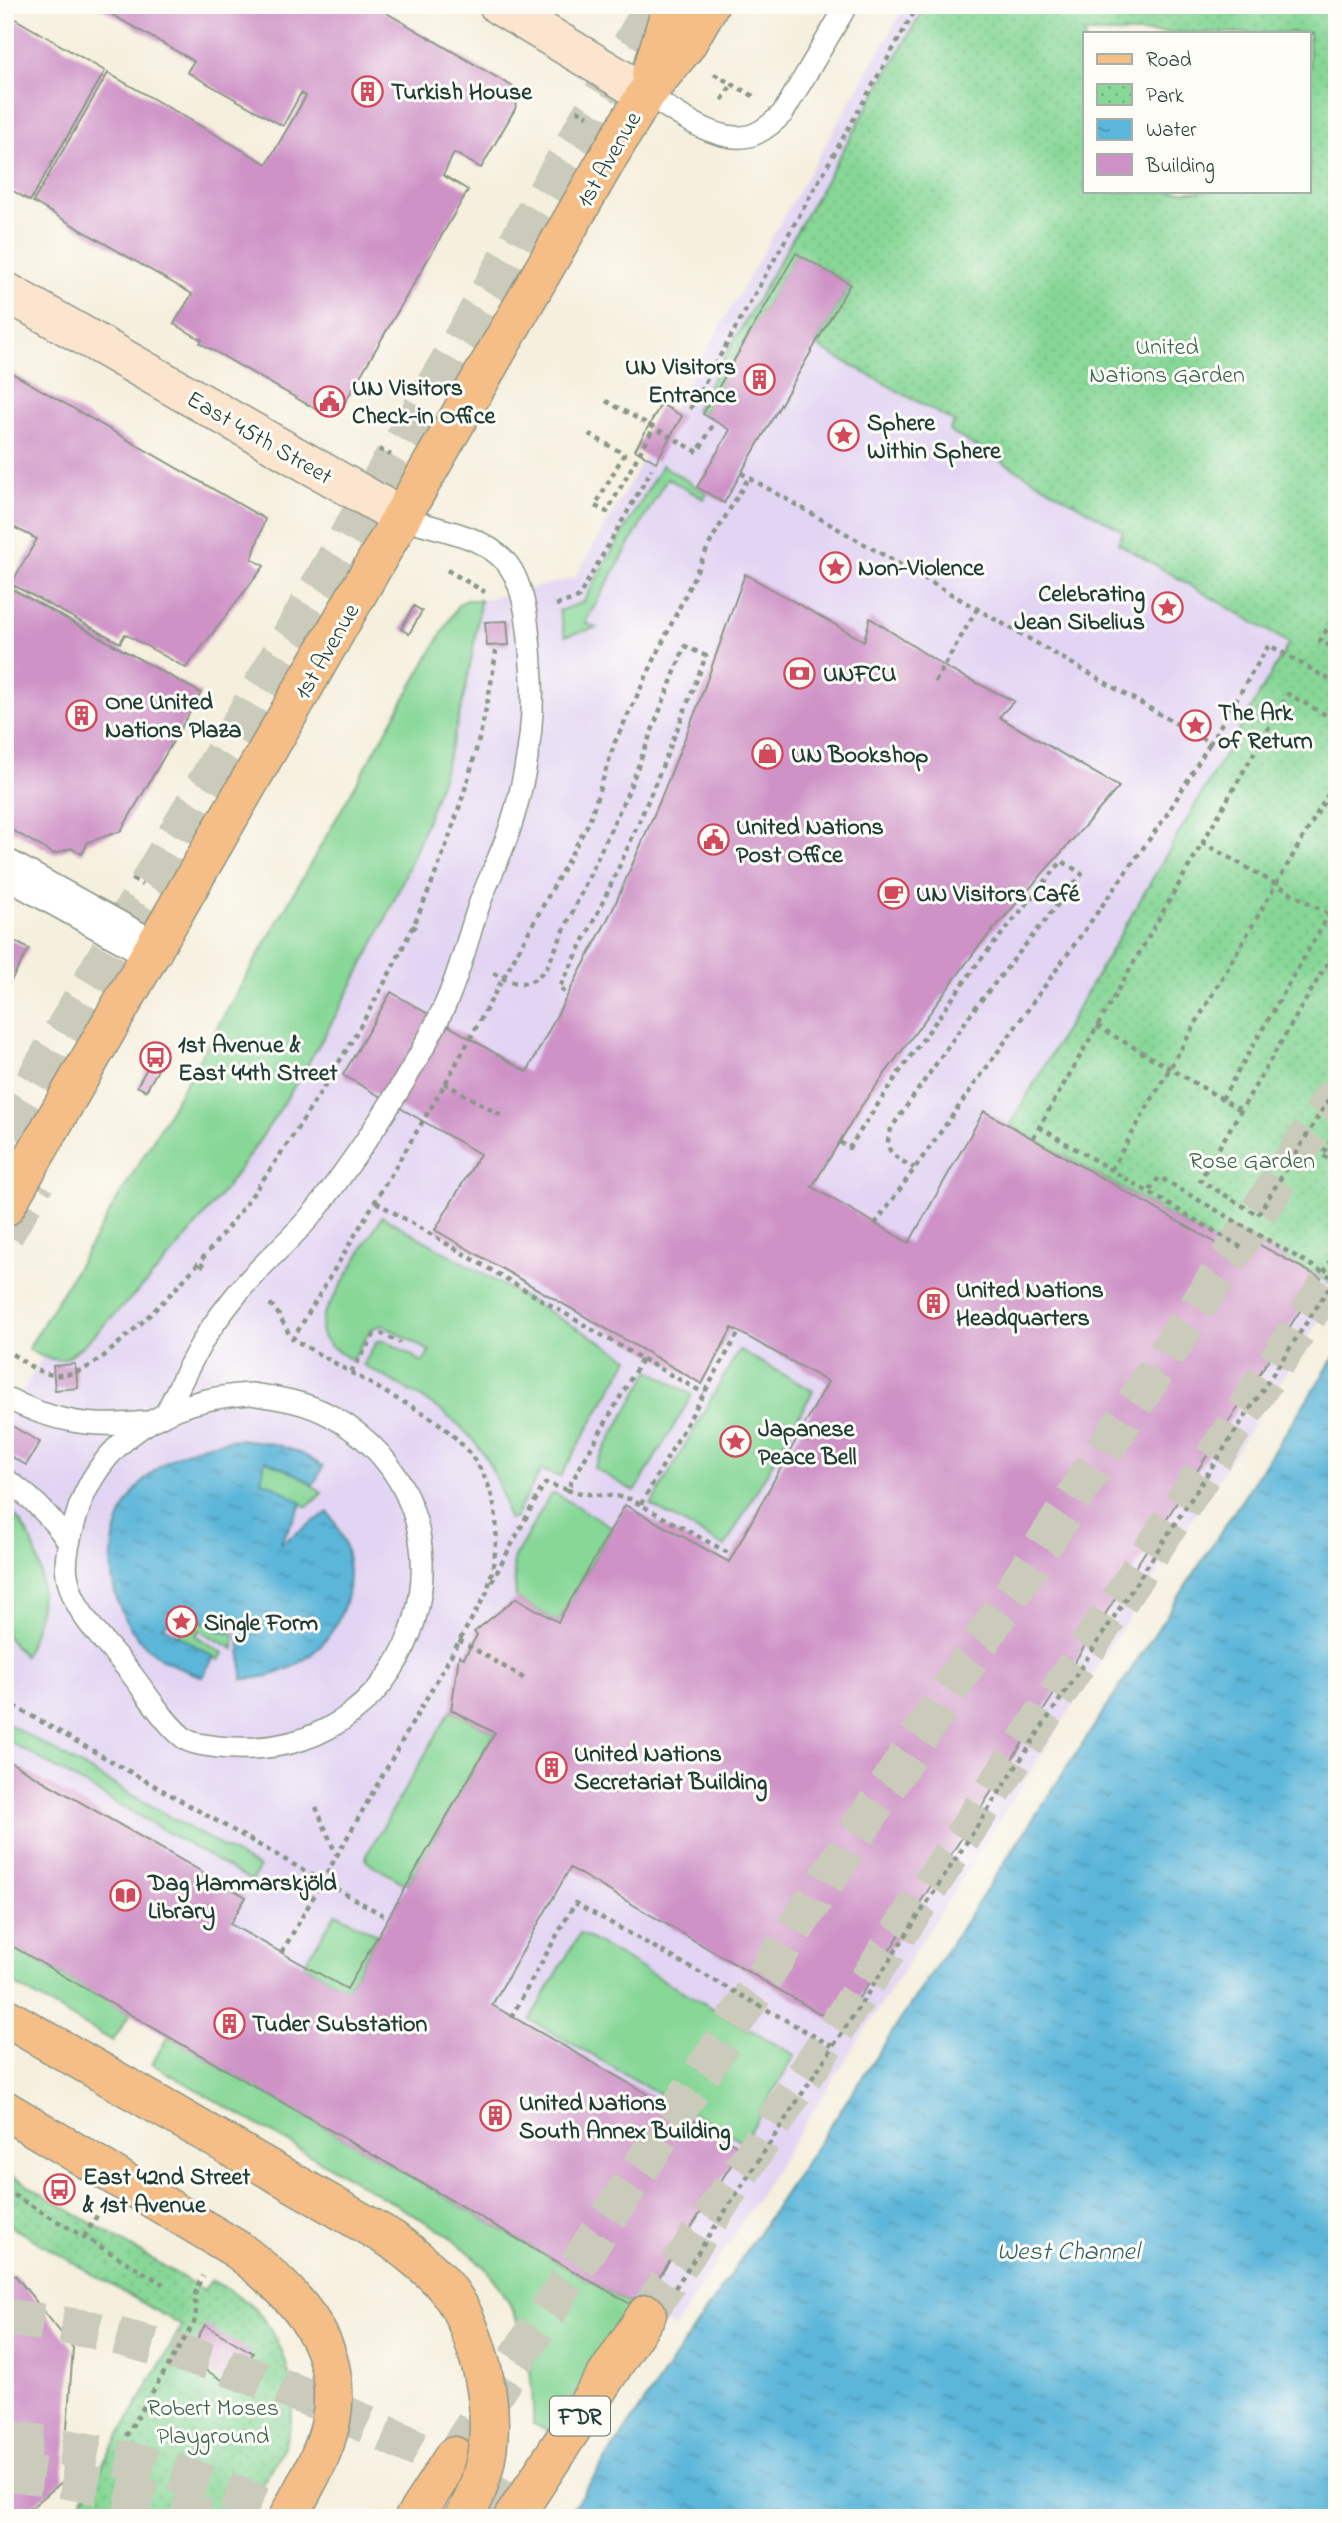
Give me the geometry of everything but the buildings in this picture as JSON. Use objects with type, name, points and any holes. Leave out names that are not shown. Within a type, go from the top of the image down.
[{"type":"main road","points":[[498,5],[646,94]]},
{"type":"main road","name":"1st Avenue","points":[[646,94],[672,5]]},
{"type":"main road","name":"1st Avenue","points":[[5,1208],[646,94],[686,45],[709,5]]},
{"type":"main road","name":"East 45th Street","points":[[5,291],[402,517]]},
{"type":"main road","points":[[5,2017],[391,2239],[438,2277],[453,2296],[472,2334],[488,2389],[490,2412],[486,2459],[481,2481],[464,2518]]},
{"type":"main road","points":[[5,2110],[238,2250],[288,2291],[309,2319],[323,2347],[332,2388],[330,2425],[319,2457],[288,2518]]},
{"type":"main road","name":"FDR","points":[[513,2518],[658,2306]]},
{"type":"main road","points":[[414,2518],[454,2456]]},
{"type":"street","points":[[5,868],[153,950]]},
{"type":"lane","points":[[646,94],[704,129],[742,138],[756,135],[783,113],[847,5]]},
{"type":"lane","name":"East 45th Street","points":[[402,517],[424,526],[467,536],[505,561],[521,591],[525,614]]},
{"type":"lane","points":[[10,1400],[39,1414],[75,1423],[111,1426],[157,1418],[203,1340],[242,1288],[317,1208],[366,1139],[412,1066],[444,1006],[509,829],[522,782],[533,709],[532,666],[525,614]]},
{"type":"lane","points":[[251,1394],[289,1399],[348,1426],[380,1455],[395,1475],[411,1507],[423,1559],[422,1590],[417,1617],[405,1650],[389,1676],[368,1699],[345,1718],[321,1732],[295,1742],[268,1747],[235,1748],[188,1741],[157,1709],[84,1618],[67,1574],[69,1543],[77,1512],[107,1458],[127,1438],[157,1418],[183,1405],[222,1395],[251,1394]]},
{"type":"lane","points":[[5,1479],[26,1493],[52,1517],[69,1543]]},
{"type":"path","points":[[690,409],[918,5]]},
{"type":"path","points":[[713,74],[765,102]]},
{"type":"path","points":[[722,100],[732,84]]},
{"type":"path","points":[[606,401],[698,452],[715,421]]},
{"type":"path","points":[[589,435],[624,454],[594,506],[607,512],[654,427]]},
{"type":"path","points":[[379,449],[395,456]]},
{"type":"path","points":[[525,614],[578,598],[652,469]]},
{"type":"path","points":[[741,473],[1210,743]]},
{"type":"path","points":[[293,1339],[444,1084],[589,822],[615,742],[712,539],[749,477]]},
{"type":"path","points":[[447,570],[482,589],[490,598]]},
{"type":"path","points":[[935,682],[977,608]]},
{"type":"path","points":[[1337,612],[1321,641],[1337,650]]},
{"type":"path","points":[[876,1224],[1166,816],[1269,645],[1337,684]]},
{"type":"path","points":[[12,1354],[48,1376],[76,1372],[93,1364],[143,1321],[200,1264],[289,1143],[379,995],[436,872],[472,768],[491,687],[496,646]]},
{"type":"path","points":[[493,973],[504,979],[527,983],[538,978],[547,967],[628,792],[685,646],[706,656],[649,801],[589,934],[559,988],[568,994]]},
{"type":"path","points":[[1033,1138],[1288,694],[1337,721]]},
{"type":"path","points":[[1111,1170],[1337,779]]},
{"type":"path","points":[[1202,842],[1337,919]]},
{"type":"path","points":[[839,1142],[849,1148],[900,1071],[978,963],[1062,861],[1082,874],[975,1008],[892,1127],[887,1146],[890,1153],[914,1168]]},
{"type":"path","points":[[132,879],[146,887]]},
{"type":"path","points":[[1222,1099],[1337,901]]},
{"type":"path","points":[[412,926],[422,931]]},
{"type":"path","points":[[1337,961],[1328,962],[1200,1180],[1258,1215],[1337,1086]]},
{"type":"path","points":[[1097,1026],[1241,1110]]},
{"type":"path","points":[[438,1080],[502,1116]]},
{"type":"path","points":[[1039,1127],[1244,1249]]},
{"type":"path","points":[[1337,1131],[1321,1155],[1337,1163]]},
{"type":"path","points":[[658,2306],[834,2047],[1335,1279],[1159,1177],[1149,1192]]},
{"type":"path","points":[[376,1202],[704,1393]]},
{"type":"path","points":[[1324,1272],[1337,1250]]},
{"type":"path","points":[[200,1264],[206,1267]]},
{"type":"path","points":[[270,1304],[278,1311],[285,1329],[293,1339],[439,1423],[482,1471],[492,1494],[496,1517],[495,1560],[487,1591]]},
{"type":"path","points":[[641,1504],[739,1332]]},
{"type":"path","points":[[351,1372],[374,1335],[383,1334],[400,1343]]},
{"type":"path","points":[[567,1490],[642,1359]]},
{"type":"path","points":[[282,1952],[487,1591],[543,1486],[552,1483],[584,1495],[614,1495],[641,1504],[732,1555]]},
{"type":"path","points":[[459,1640],[525,1679]]},
{"type":"path","points":[[5,1701],[388,1918]]},
{"type":"path","points":[[316,1807],[337,1854]]},
{"type":"path","points":[[511,2017],[575,1903],[834,2047]]},
{"type":"path","points":[[5,2190],[163,2284]]},
{"type":"path","points":[[84,2237],[97,2215]]},
{"type":"path","points":[[126,2436],[194,2323],[197,2312],[193,2296],[207,2269]]},
{"type":"shaded area","points":[[906,5],[1337,5],[1337,1293],[674,2328],[5,1942],[5,1421],[42,1358],[65,1359],[83,1345],[144,1285],[204,1217],[275,1118],[353,986],[413,857],[433,806],[464,701],[475,645],[480,600],[575,578]]},
{"type":"green space","name":"United Nations Garden","points":[[926,5],[1337,5],[1337,1287],[1249,1239],[1239,1256],[1010,1125],[1289,643],[1118,543],[1123,531],[949,431],[954,422],[815,345],[850,284],[796,254],[703,414],[695,409]]},
{"type":"green space","points":[[662,465],[707,493],[704,499],[667,478],[585,623],[596,628],[565,636],[559,611],[583,602]]},
{"type":"green space","points":[[466,600],[480,600],[472,658],[444,771],[425,826],[379,933],[324,1036],[281,1108],[234,1177],[155,1273],[77,1351],[63,1359],[44,1357],[32,1352],[28,1349],[153,1140],[458,605]]},
{"type":"green space","points":[[382,1216],[629,1358],[560,1477],[541,1470],[514,1519],[508,1519],[500,1488],[489,1463],[457,1423],[414,1393],[363,1365],[377,1341],[386,1341],[423,1362],[430,1351],[383,1325],[372,1328],[352,1360],[332,1348],[324,1338],[321,1331],[323,1316]]},
{"type":"green space","points":[[739,1350],[813,1391],[725,1547],[651,1505]]},
{"type":"green space","points":[[650,1370],[692,1395],[635,1492],[594,1468]]},
{"type":"green space","points":[[265,1460],[298,1475],[322,1493],[307,1507],[260,1481]]},
{"type":"green space","points":[[556,1494],[612,1527],[558,1622],[516,1598],[513,1560],[550,1495]]},
{"type":"green space","points":[[5,1505],[30,1539],[41,1577],[38,1616],[24,1656],[5,1634],[5,1559],[12,1543],[12,1535],[5,1524]]},
{"type":"green space","points":[[197,1619],[214,1629],[234,1633],[234,1649],[199,1630],[196,1636],[223,1653],[219,1660],[177,1635]]},
{"type":"green space","points":[[451,1710],[495,1733],[407,1885],[369,1863],[366,1860],[367,1854]]},
{"type":"green space","points":[[5,1722],[259,1868],[252,1881],[5,1739]]},
{"type":"green space","points":[[336,1913],[378,1935],[347,1989],[304,1965]]},
{"type":"green space","points":[[580,1933],[795,2055],[744,2142],[530,2020]]},
{"type":"green space","points":[[5,1942],[130,2014],[113,2041],[5,1979]]},
{"type":"green space","points":[[168,2036],[633,2306],[551,2432],[533,2424],[531,2378],[522,2334],[514,2313],[504,2293],[474,2257],[445,2233],[152,2064]]},
{"type":"green space","name":"Robert Moses Playground","points":[[5,2172],[204,2290],[211,2280],[224,2287],[248,2304],[268,2326],[277,2340],[288,2371],[291,2419],[279,2456],[239,2518],[72,2518],[182,2326],[5,2223]]},
{"type":"water","name":"West Channel","points":[[1337,1353],[1337,2518],[566,2518],[955,1938]]},
{"type":"water","points":[[238,1439],[283,1447],[304,1455],[323,1467],[313,1485],[265,1460],[261,1481],[302,1503],[280,1544],[328,1512],[343,1540],[349,1568],[347,1596],[337,1622],[321,1644],[300,1662],[273,1674],[243,1679],[237,1617],[228,1633],[214,1629],[186,1610],[163,1626],[214,1657],[202,1677],[159,1657],[138,1638],[124,1616],[115,1591],[111,1565],[114,1539],[122,1514],[135,1491],[154,1471],[193,1449]]},
{"type":"tunnel","points":[[5,1132],[654,5]]},
{"type":"tunnel","points":[[454,2456],[1337,1091]]},
{"type":"tunnel","points":[[5,1234],[36,1181]]},
{"type":"tunnel","points":[[647,2314],[1337,1271]]},
{"type":"tunnel","points":[[5,2317],[94,2330],[217,2363],[317,2401],[426,2453],[534,2518]]},
{"type":"tunnel","points":[[5,2439],[79,2450],[151,2466],[256,2502],[290,2518]]},
{"type":"tunnel","points":[[5,2472],[107,2488],[206,2518]]},
{"type":"place","name":"Turkish House","points":[[368,91]]},
{"type":"place","name":"UN Visitors Entrance","points":[[759,380]]},
{"type":"place","name":"UN Visitors Check-in Office","points":[[329,401]]},
{"type":"place","name":"Sphere Within Sphere","points":[[844,436]]},
{"type":"place","name":"Non-Violence","points":[[835,567]]},
{"type":"place","name":"Celebrating Jean Sibelius","points":[[1168,607]]},
{"type":"place","name":"UNFCU","points":[[800,673]]},
{"type":"place","name":"One United Nations Plaza","points":[[82,715]]},
{"type":"place","name":"The Ark of Return","points":[[1195,726]]},
{"type":"place","name":"UN Bookshop","points":[[768,754]]},
{"type":"place","name":"United Nations Post Office","points":[[713,840]]},
{"type":"place","name":"UN Visitors Café","points":[[893,893]]},
{"type":"place","name":"1st Avenue & East 44th Street","points":[[155,1058]]},
{"type":"place","name":"United Nations Headquarters","points":[[933,1303]]},
{"type":"place","name":"Japanese Peace Bell","points":[[735,1442]]},
{"type":"place","name":"Single Form","points":[[181,1622]]},
{"type":"place","name":"United Nations Secretariat Building","points":[[551,1767]]},
{"type":"place","name":"Dag Hammarskjöld Library","points":[[125,1896]]},
{"type":"place","name":"Tuder Substation","points":[[229,2023]]},
{"type":"place","name":"United Nations South Annex Building","points":[[496,2116]]},
{"type":"place","name":"East 42nd Street & 1st Avenue","points":[[60,2190]]},
{"type":"park label","name":"Rose Garden","points":[[1252,1160]]}]
